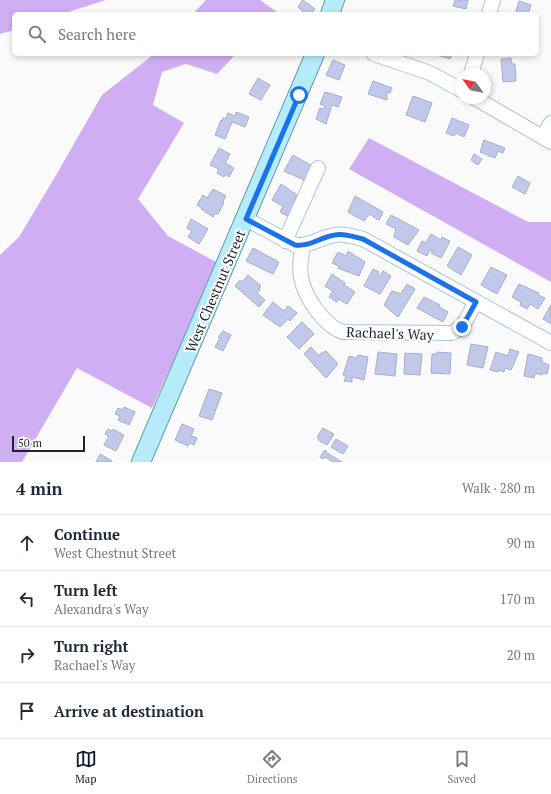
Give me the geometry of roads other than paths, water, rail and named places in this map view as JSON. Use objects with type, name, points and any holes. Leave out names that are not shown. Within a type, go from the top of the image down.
[{"type":"main road","points":[[331,12],[335,0]]},
{"type":"main road","name":"West Chestnut Street","points":[[143,461],[314,56]]},
{"type":"street","points":[[490,12],[493,0]]},
{"type":"street","points":[[380,56],[430,73],[455,87]]},
{"type":"street","points":[[473,68],[476,56]]},
{"type":"street","points":[[485,104],[547,140],[551,123]]},
{"type":"street","points":[[285,240],[318,168]]},
{"type":"street","points":[[246,219],[285,240],[303,246],[335,234],[363,239],[551,343]]},
{"type":"street","name":"Rachael's Way","points":[[303,246],[300,268],[305,290],[326,321],[336,330],[343,332],[452,333],[457,331],[465,323],[476,302]]}]
